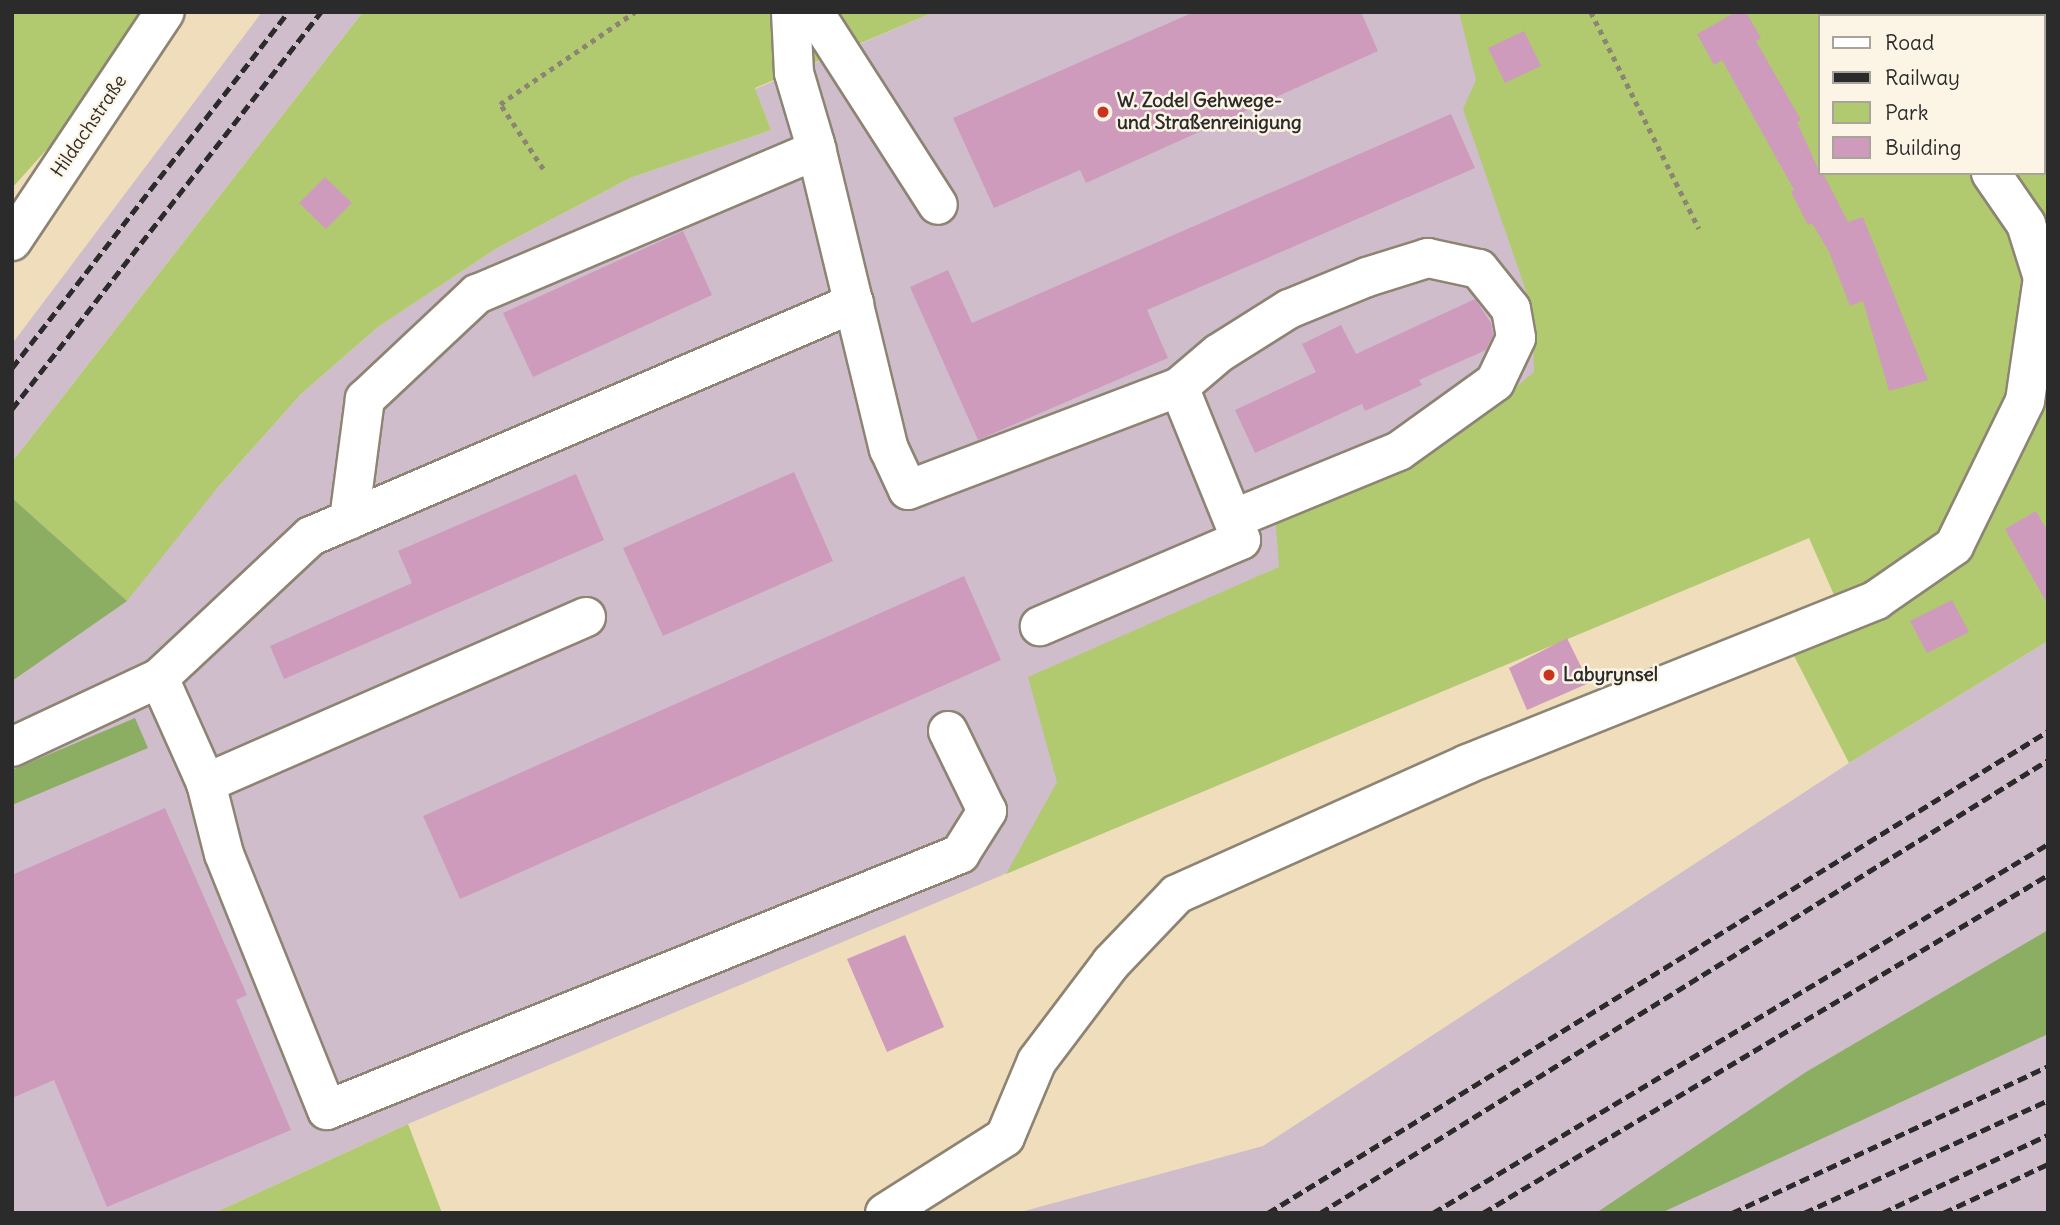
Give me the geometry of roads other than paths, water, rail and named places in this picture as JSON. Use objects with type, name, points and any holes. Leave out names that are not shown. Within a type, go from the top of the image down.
[{"type":"lane","name":"Hildachstraße","points":[[12,241],[165,12]]},
{"type":"lane","points":[[791,12],[794,73],[817,150],[889,449],[908,490],[1180,387],[1219,353],[1289,309],[1367,277],[1428,258],[1479,269],[1511,309],[1516,338],[1495,382],[1399,451],[1233,519]]},
{"type":"lane","points":[[814,12],[938,205]]},
{"type":"lane","points":[[349,520],[365,399],[477,294],[817,150]]},
{"type":"lane","points":[[885,1213],[1005,1138],[1037,1061],[1111,963],[1177,894],[1467,764],[1875,600],[1954,546],[2025,401],[2043,278],[2025,224],[1992,175]]},
{"type":"lane","points":[[12,747],[159,678],[311,536],[854,303]]},
{"type":"lane","points":[[1040,626],[1241,540],[1180,387]]},
{"type":"lane","points":[[206,783],[586,617]]},
{"type":"lane","points":[[159,678],[206,783],[224,854],[327,1110],[960,854],[987,811],[948,732]]},
{"type":"railway","points":[[12,368],[288,12]]},
{"type":"railway","points":[[12,409],[321,12]]},
{"type":"railway","points":[[1268,1213],[2048,731]]},
{"type":"railway","points":[[1320,1213],[2048,760]]},
{"type":"railway","points":[[1433,1213],[2048,844]]},
{"type":"railway","points":[[1483,1213],[2048,875]]},
{"type":"railway","points":[[1732,1213],[2048,1066]]},
{"type":"railway","points":[[1804,1213],[2048,1100]]},
{"type":"railway","points":[[1882,1213],[2048,1135]]},
{"type":"railway","points":[[1943,1213],[2048,1164]]},
{"type":"place","name":"W. Zodel Gehwege- und Straßenreinigung","points":[[1103,112]]},
{"type":"place","name":"Labyrynsel","points":[[1549,675]]}]
